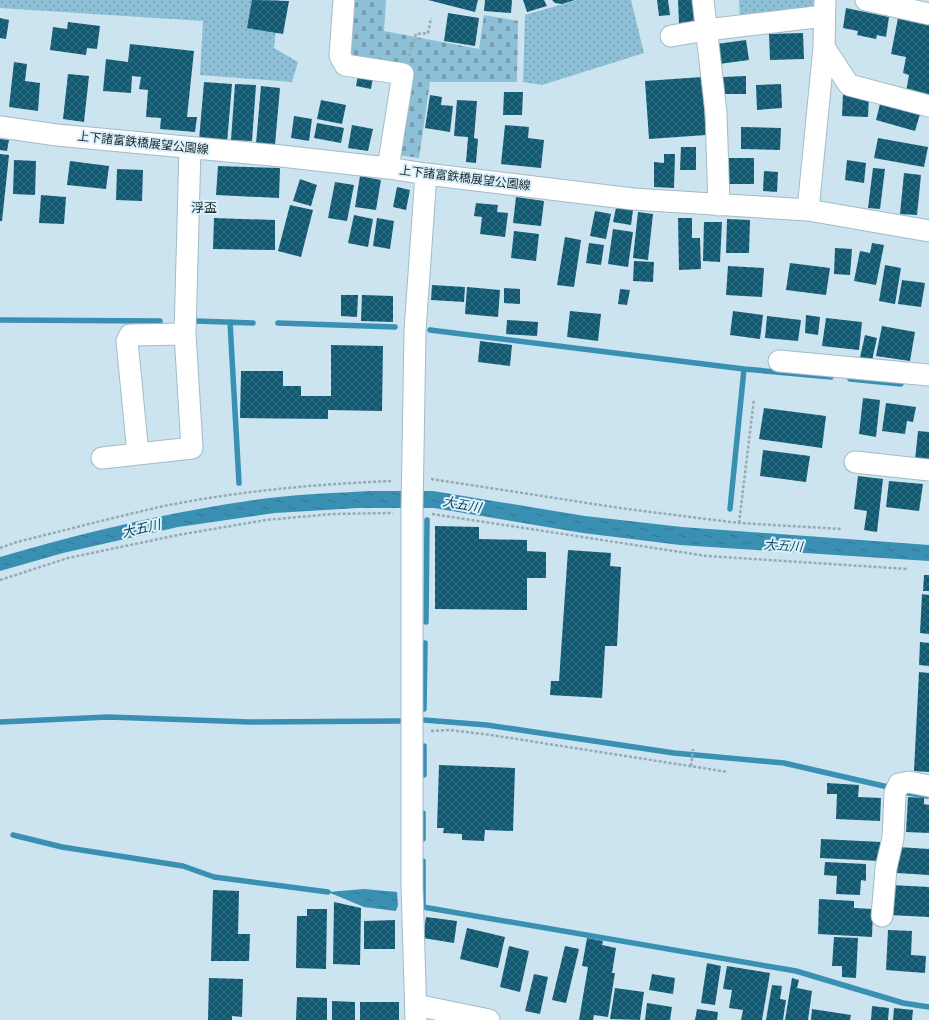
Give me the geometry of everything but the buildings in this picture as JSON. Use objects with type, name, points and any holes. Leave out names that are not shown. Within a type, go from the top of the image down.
[{"type":"street","points":[[344,0],[340,56],[345,66],[403,74],[388,168]]},
{"type":"street","points":[[703,0],[716,113],[719,205]]},
{"type":"street","points":[[866,0],[929,14]]},
{"type":"street","points":[[671,36],[825,8],[824,47],[808,210]]},
{"type":"street","points":[[824,47],[849,85],[929,106]]},
{"type":"street","name":"上下諸富鉄橋展望公園線","points":[[0,127],[57,135],[388,168],[633,199],[808,210],[929,231]]},
{"type":"street","points":[[102,458],[192,448],[184,334],[190,148]]},
{"type":"street","points":[[426,174],[415,330],[412,481],[412,885],[416,1012],[489,1020]]},
{"type":"street","points":[[138,454],[127,342],[130,335],[184,334]]},
{"type":"street","points":[[779,361],[929,375]]},
{"type":"street","points":[[855,462],[929,470]]},
{"type":"street","points":[[882,916],[886,868],[893,838],[895,793],[899,784],[909,782],[929,786]]},
{"type":"path","points":[[403,74],[416,34],[428,33],[431,18]]},
{"type":"path","points":[[739,523],[754,399]]},
{"type":"path","points":[[0,548],[17,542],[164,506],[260,490],[346,482],[434,480],[627,509],[739,523],[842,529]]},
{"type":"path","points":[[0,580],[68,558],[178,535],[259,521],[332,514],[412,512],[434,514],[707,556],[908,569]]},
{"type":"path","points":[[412,733],[449,730],[491,735],[728,772]]},
{"type":"path","points":[[691,766],[693,749]]},
{"type":"green space","points":[[0,0],[279,0],[274,48],[298,62],[292,82],[200,75],[203,21],[0,8]]},
{"type":"green space","points":[[351,0],[386,0],[384,31],[479,49],[484,15],[518,21],[517,82],[430,82],[419,158],[397,155],[410,68],[346,60]]},
{"type":"green space","points":[[577,0],[631,0],[644,53],[542,85],[523,82],[525,15]]},
{"type":"green space","points":[[739,0],[814,0],[813,8],[740,18]]},
{"type":"water","name":"大五川","points":[[369,491],[433,491],[585,516],[682,527],[929,545],[929,561],[680,545],[583,533],[434,508],[358,508],[275,513],[178,527],[63,553],[0,571],[0,557],[66,538],[133,522],[269,498]]},
{"type":"water","points":[[364,889],[397,892],[398,905],[396,911],[364,907],[328,892]]},
{"type":"waterway","points":[[0,320],[160,321]]},
{"type":"waterway","points":[[196,321],[253,323]]},
{"type":"waterway","points":[[230,322],[239,483]]},
{"type":"waterway","points":[[278,323],[395,327]]},
{"type":"waterway","points":[[430,330],[744,369],[831,377]]},
{"type":"waterway","points":[[730,509],[744,369]]},
{"type":"waterway","points":[[850,379],[901,384]]},
{"type":"waterway","points":[[426,622],[427,520]]},
{"type":"waterway","points":[[424,709],[425,643]]},
{"type":"waterway","points":[[0,722],[108,717],[250,722],[399,721]]},
{"type":"waterway","points":[[424,720],[487,725],[674,753],[784,763],[888,787]]},
{"type":"waterway","points":[[424,746],[424,775]]},
{"type":"waterway","points":[[908,793],[927,796]]},
{"type":"waterway","points":[[423,813],[423,839]]},
{"type":"waterway","points":[[13,835],[62,847],[183,866],[214,877],[328,892]]},
{"type":"waterway","points":[[423,861],[423,907],[796,971],[903,1003],[929,1007]]},
{"type":"district","name":"浮盃","points":[[204,207]]}]
